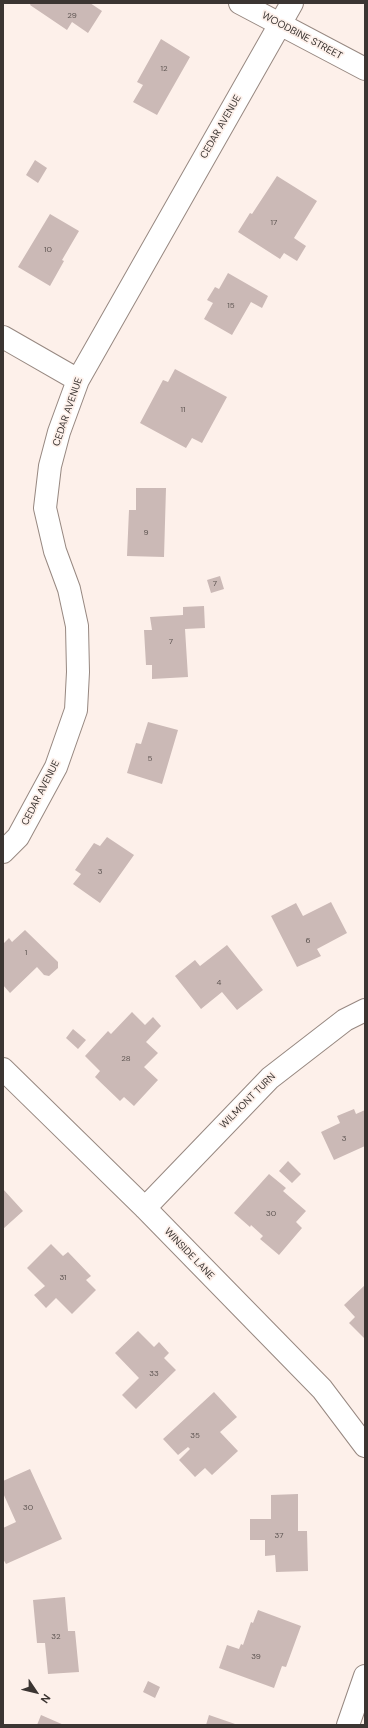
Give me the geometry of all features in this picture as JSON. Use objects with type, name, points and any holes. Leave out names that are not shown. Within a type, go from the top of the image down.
[{"type":"street","name":"WOODBINE STREET","points":[[240,3],[365,69]]},
{"type":"street","name":"CEDAR AVENUE","points":[[3,852],[18,837],[56,767],[76,710],[78,672],[77,626],[69,590],[55,551],[45,508],[50,466],[59,432],[78,380],[292,3]]},
{"type":"street","points":[[3,337],[78,380]]},
{"type":"street","name":"WILMONT TURN","points":[[145,1208],[270,1078],[345,1020],[365,1010]]},
{"type":"street","name":"WINSIDE LANE","points":[[3,1069],[145,1208],[322,1389],[365,1446]]},
{"type":"street","points":[[348,1725],[365,1676]]},
{"type":"building","points":[[31,3],[90,3],[102,11],[88,33],[72,22],[67,30],[30,5]]},
{"type":"building","points":[[161,39],[190,57],[157,115],[133,102],[143,85],[137,82]]},
{"type":"building","points":[[35,160],[47,168],[38,183],[26,175]]},
{"type":"building","points":[[277,176],[317,201],[294,238],[306,246],[297,261],[284,253],[280,259],[238,232],[250,213],[252,214]]},
{"type":"building","points":[[50,214],[79,231],[62,260],[64,261],[50,286],[18,267]]},
{"type":"building","points":[[228,273],[268,296],[262,308],[251,302],[232,335],[204,319],[213,303],[207,300],[215,287],[219,289]]},
{"type":"building","points":[[175,369],[227,397],[202,443],[192,438],[186,448],[140,423],[163,380],[168,382]]},
{"type":"building","points":[[136,488],[166,488],[164,557],[127,556],[129,510],[136,510]]},
{"type":"building","points":[[220,576],[224,589],[211,593],[207,580]]},
{"type":"building","points":[[204,606],[205,628],[185,629],[188,677],[152,679],[152,665],[146,665],[144,630],[152,630],[150,617],[183,615],[183,607]]},
{"type":"building","points":[[148,722],[178,730],[162,784],[127,773],[136,743],[141,744]]},
{"type":"building","points":[[107,837],[134,855],[100,903],[73,884],[81,874],[75,870],[94,843],[100,846]]},
{"type":"building","points":[[331,902],[347,933],[317,949],[321,956],[297,967],[271,916],[296,903],[303,916]]},
{"type":"building","points":[[25,930],[58,962],[58,968],[49,976],[44,975],[37,967],[10,993],[3,985],[3,944],[9,938],[12,942]]},
{"type":"building","points":[[227,945],[263,990],[237,1010],[222,992],[201,1009],[175,976],[195,960],[200,966]]},
{"type":"building","points":[[132,1012],[145,1025],[153,1017],[161,1026],[146,1042],[158,1053],[144,1067],[158,1080],[134,1106],[124,1097],[120,1101],[95,1077],[100,1071],[85,1056],[108,1031],[111,1034]]},
{"type":"building","points":[[73,1029],[86,1040],[78,1049],[66,1038]]},
{"type":"building","points":[[354,1109],[356,1114],[365,1110],[365,1146],[334,1160],[321,1132],[340,1123],[337,1116]]},
{"type":"building","points":[[288,1161],[301,1174],[292,1183],[279,1171]]},
{"type":"building","points":[[269,1174],[286,1188],[283,1191],[306,1211],[296,1222],[302,1228],[279,1255],[260,1239],[263,1236],[234,1213]]},
{"type":"building","points":[[3,1189],[23,1211],[3,1229]]},
{"type":"building","points":[[51,1244],[63,1256],[68,1252],[91,1276],[86,1280],[96,1290],[72,1314],[56,1298],[46,1308],[34,1295],[45,1286],[27,1268]]},
{"type":"building","points":[[365,1285],[365,1339],[349,1323],[355,1317],[344,1305]]},
{"type":"building","points":[[138,1331],[154,1347],[159,1342],[169,1353],[164,1358],[176,1370],[136,1409],[122,1395],[139,1378],[115,1353]]},
{"type":"building","points":[[214,1392],[237,1417],[220,1432],[238,1451],[212,1475],[205,1468],[195,1477],[179,1460],[190,1449],[188,1447],[178,1455],[163,1439]]},
{"type":"building","points":[[30,1469],[62,1539],[6,1564],[3,1559],[3,1528],[16,1522],[3,1493],[3,1481]]},
{"type":"building","points":[[298,1494],[298,1531],[307,1531],[308,1571],[276,1572],[275,1555],[265,1556],[265,1540],[250,1540],[250,1519],[271,1519],[271,1495]]},
{"type":"building","points":[[65,1597],[68,1631],[75,1631],[79,1672],[48,1674],[45,1643],[37,1643],[33,1600]]},
{"type":"building","points":[[258,1610],[301,1626],[286,1667],[282,1666],[274,1688],[219,1668],[227,1645],[239,1649],[241,1644],[243,1645],[251,1622],[253,1623]]},
{"type":"building","points":[[148,1681],[160,1687],[155,1698],[143,1692]]},
{"type":"building","points":[[41,1715],[64,1725],[37,1725]]},
{"type":"building","points":[[209,1715],[238,1725],[206,1725]]}]
